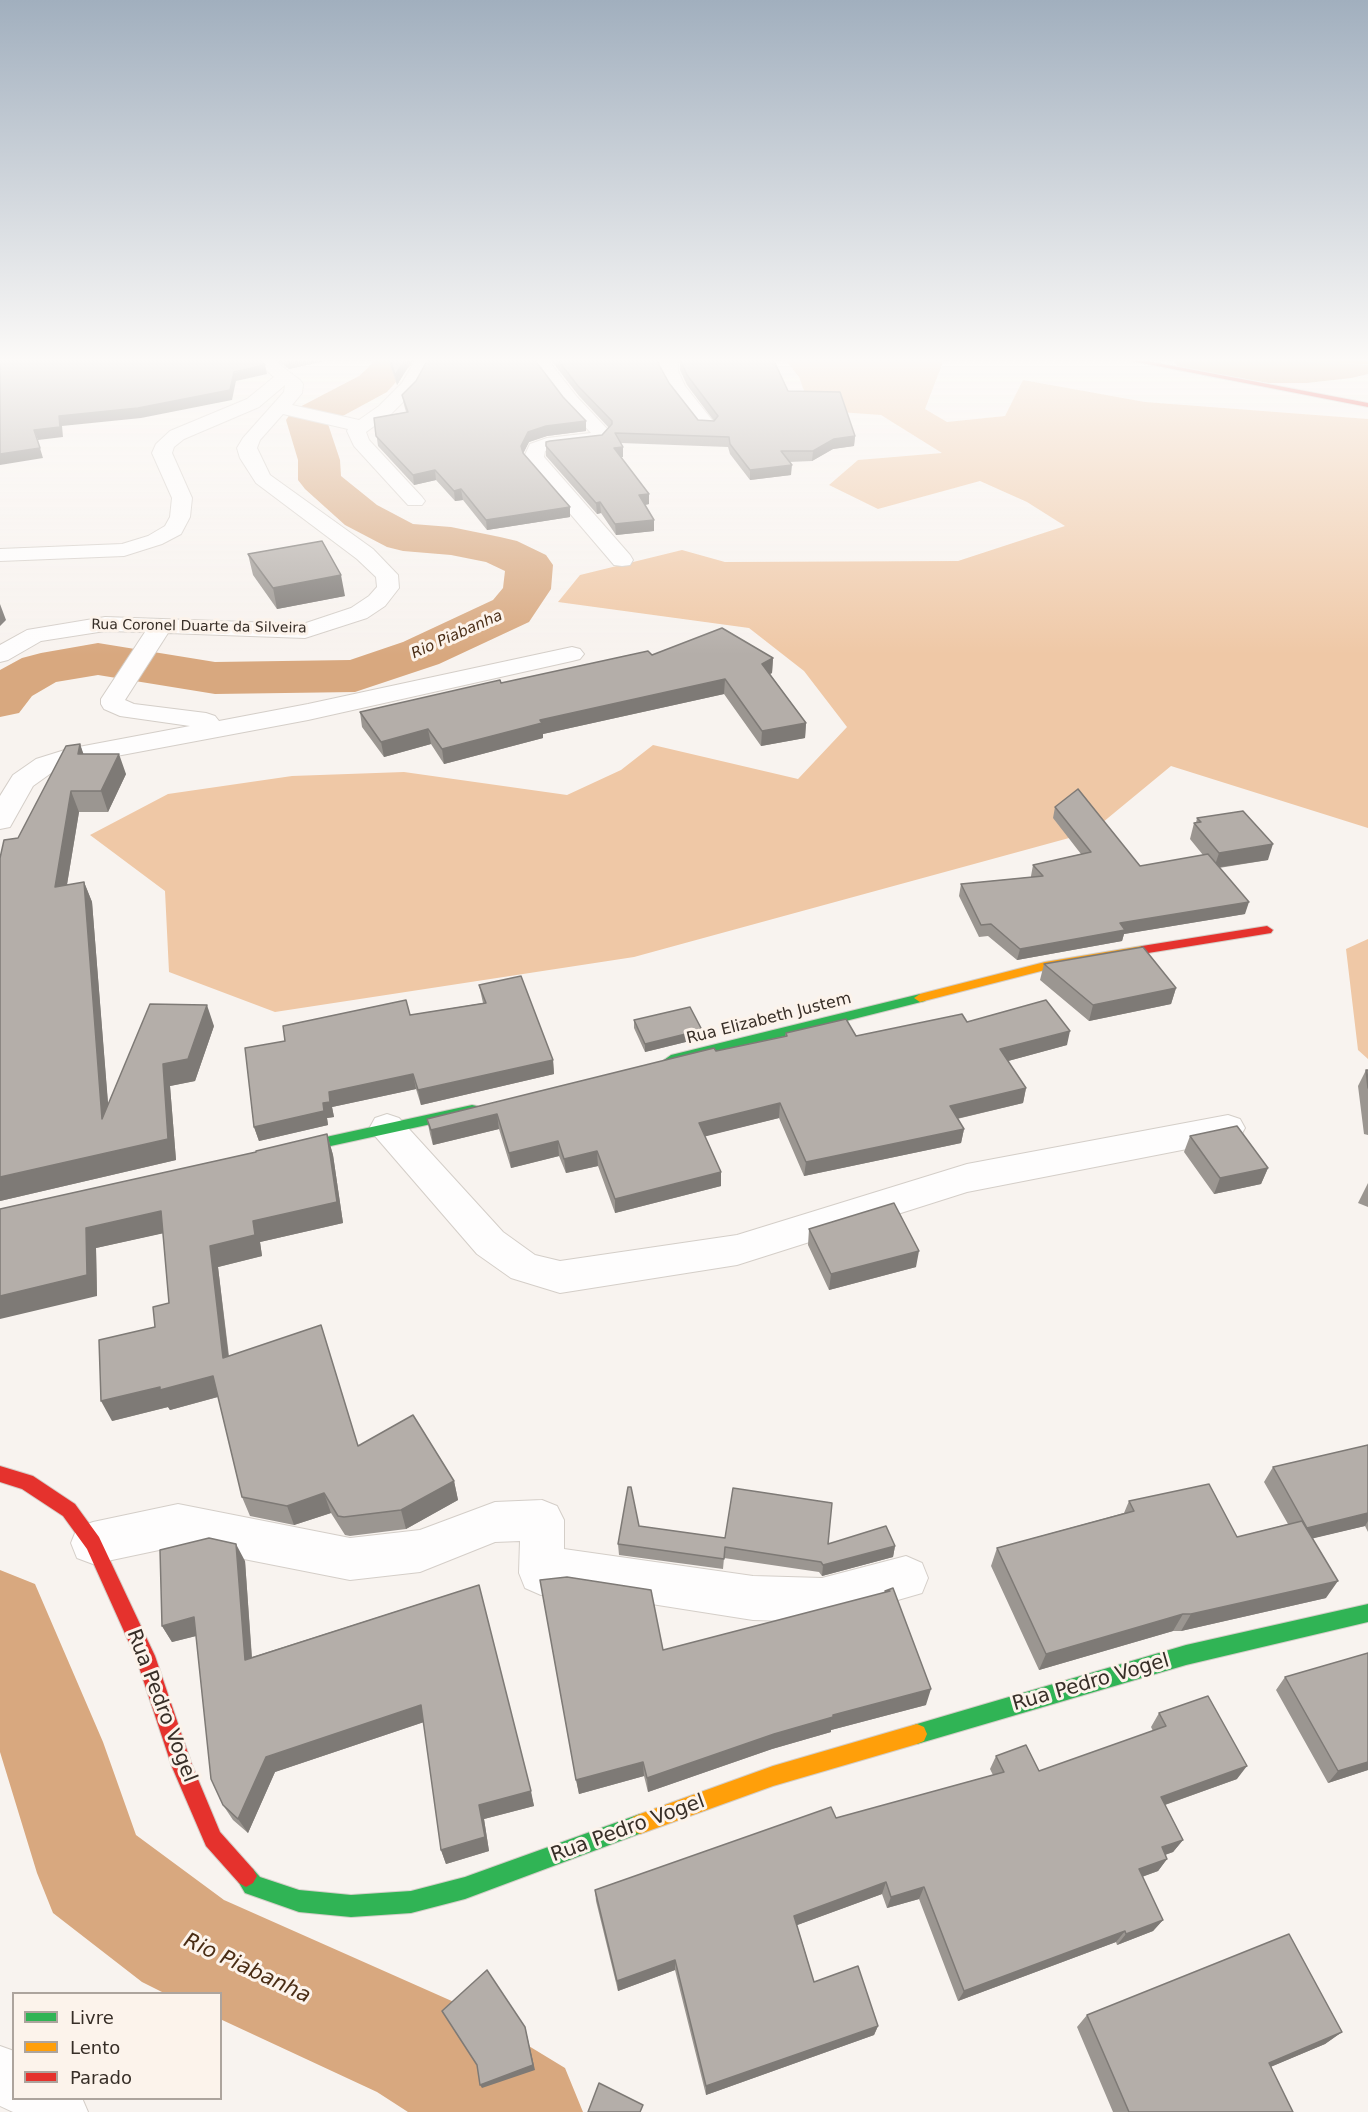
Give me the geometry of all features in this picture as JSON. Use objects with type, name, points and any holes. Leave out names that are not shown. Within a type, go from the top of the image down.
[{"type":"street","points":[[0,555],[124,550],[156,540],[174,530],[180,518],[182,498],[164,458]]},
{"type":"street","name":"Rua Coronel Duarte da Silveira","points":[[0,655],[36,635],[105,624],[305,631],[359,613],[377,601],[388,588],[387,575],[365,554],[263,479],[255,469],[251,458]]},
{"type":"street","points":[[375,458],[415,501]]},
{"type":"street","points":[[534,458],[622,560]]},
{"type":"street","points":[[161,626],[113,699],[113,704],[129,711],[234,726]]},
{"type":"street","points":[[0,821],[22,781],[45,765],[85,753],[308,712],[572,654]]},
{"type":"street","name":"Rua Elizabeth Justem","points":[[661,1062],[1045,966],[1267,930]]},
{"type":"street","points":[[273,1154],[486,1106]]},
{"type":"street","points":[[387,1127],[490,1243],[524,1267],[560,1277],[736,1250],[967,1179],[1228,1128]]},
{"type":"street","name":"Rua Pedro Vogel","points":[[0,1474],[27,1482],[69,1510],[93,1543],[145,1656],[182,1767],[213,1839],[253,1885],[298,1901],[351,1906],[411,1902],[465,1888],[773,1776],[1186,1655],[1368,1613]]},
{"type":"street","points":[[93,1543],[178,1525],[350,1559],[420,1551],[495,1522],[542,1520],[541,1573],[569,1570],[753,1598],[822,1600],[906,1578]]},
{"type":"street","points":[[40,2100],[59,2112]]},
{"type":"shaded area","points":[[887,458],[1368,458],[1368,828],[1171,766],[1091,832],[634,957],[275,1012],[169,972],[165,891],[90,835],[168,794],[292,776],[404,772],[567,795],[621,770],[653,745],[798,779],[847,727],[804,671],[749,628],[558,602],[580,575],[682,550],[725,562],[958,561],[1065,526],[1027,502],[980,481],[878,509],[829,485],[858,460]]},
{"type":"shaded area","points":[[1368,939],[1368,1059],[1358,1050],[1346,949]]},
{"type":"building","points":[[396,458],[527,458],[570,507],[486,520],[461,489],[454,491],[435,470],[413,475]]},
{"type":"building","points":[[556,458],[621,458],[649,494],[639,495],[654,520],[615,524],[600,502],[596,503]]},
{"type":"building","points":[[740,458],[786,458],[792,465],[750,470]]},
{"type":"building","points":[[322,541],[341,575],[273,588],[248,554]]},
{"type":"building","points":[[722,628],[773,658],[762,664],[806,723],[762,731],[725,679],[540,720],[542,723],[442,749],[428,729],[381,742],[360,712],[500,680],[501,683],[648,651],[652,655]]},
{"type":"building","points":[[80,744],[78,754],[119,754],[101,791],[71,791],[55,887],[84,882],[102,1119],[150,1004],[207,1005],[188,1059],[163,1064],[168,1139],[0,1177],[0,858],[4,840],[18,838],[66,746]]},
{"type":"building","points":[[1078,789],[1140,866],[1208,854],[1249,902],[1120,923],[1125,930],[1020,949],[991,924],[981,925],[961,884],[1043,876],[1033,865],[1091,852],[1055,807]]},
{"type":"building","points":[[1243,811],[1273,844],[1219,853],[1194,823],[1201,822],[1197,818]]},
{"type":"building","points":[[1143,947],[1176,988],[1093,1005],[1044,964]]},
{"type":"building","points":[[521,976],[553,1060],[418,1090],[413,1074],[329,1092],[330,1102],[323,1103],[324,1111],[254,1127],[245,1048],[285,1041],[283,1026],[406,1000],[410,1015],[486,1003],[479,985]]},
{"type":"building","points":[[1046,1000],[1070,1031],[1000,1049],[1026,1088],[950,1106],[964,1129],[806,1162],[780,1103],[699,1123],[721,1172],[615,1199],[597,1151],[564,1159],[558,1141],[509,1153],[497,1114],[431,1130],[427,1119],[714,1048],[716,1051],[787,1036],[786,1033],[846,1019],[856,1036],[962,1014],[967,1022]]},
{"type":"building","points":[[690,1007],[702,1030],[645,1044],[634,1020]]},
{"type":"building","points":[[1237,1126],[1268,1168],[1220,1178],[1190,1136]]},
{"type":"building","points":[[327,1134],[337,1202],[253,1221],[255,1235],[210,1246],[223,1358],[321,1325],[358,1446],[413,1415],[454,1481],[401,1510],[344,1517],[338,1516],[324,1493],[287,1506],[242,1497],[213,1376],[160,1390],[160,1387],[101,1401],[99,1340],[155,1327],[153,1307],[169,1303],[161,1211],[86,1228],[87,1275],[0,1296],[0,1209]]},
{"type":"building","points":[[894,1203],[919,1251],[831,1274],[809,1229]]},
{"type":"building","points":[[1368,1445],[1368,1513],[1307,1528],[1273,1467]]},
{"type":"building","points":[[1209,1484],[1237,1537],[1302,1521],[1338,1581],[1183,1614],[1046,1654],[997,1548],[1134,1511],[1129,1501]]},
{"type":"building","points":[[628,1487],[631,1487],[639,1526],[725,1538],[733,1488],[832,1503],[828,1544],[886,1526],[895,1546],[823,1565],[821,1562],[725,1547],[724,1559],[618,1544]]},
{"type":"building","points":[[209,1538],[236,1544],[245,1660],[479,1585],[531,1791],[479,1805],[485,1837],[441,1850],[421,1705],[266,1757],[238,1819],[223,1805],[211,1779],[194,1617],[162,1626],[160,1550]]},
{"type":"building","points":[[567,1577],[651,1590],[663,1650],[890,1591],[885,1591],[893,1588],[931,1689],[833,1715],[833,1717],[774,1734],[647,1778],[643,1762],[576,1780],[540,1580]]},
{"type":"building","points":[[1368,1653],[1368,1762],[1338,1771],[1285,1677]]},
{"type":"building","points":[[1208,1696],[1247,1766],[1161,1797],[1183,1840],[1162,1847],[1167,1859],[1139,1869],[1163,1920],[1126,1934],[1125,1931],[964,1991],[924,1887],[891,1897],[886,1882],[794,1916],[814,1982],[858,1966],[878,2026],[706,2086],[675,1960],[617,1981],[595,1890],[831,1807],[836,1818],[1004,1772],[996,1756],[1026,1745],[1039,1771],[1166,1726],[1159,1713]]},
{"type":"building","points":[[1289,1934],[1342,2032],[1269,2063],[1293,2112],[1129,2112],[1087,2015]]},
{"type":"building","points":[[487,1970],[525,2027],[533,2065],[480,2085],[477,2065],[442,2011]]},
{"type":"building","points":[[599,2083],[643,2105],[640,2112],[588,2112]]},
{"type":"waterway","name":"Rio Piabanha","points":[[0,701],[13,685],[41,669],[98,659],[215,678],[355,676],[421,653],[511,611],[527,589],[529,565],[500,551],[451,541],[403,537],[361,515],[320,480],[318,458]]},
{"type":"waterway","name":"Rio Piabanha","points":[[0,1619],[50,1742],[93,1873],[183,1941],[420,2049],[521,2112]]},
{"type":"traffic: fast","points":[[671,1060],[920,998]]},
{"type":"traffic: fast","points":[[285,1151],[472,1110]]},
{"type":"traffic: fast","points":[[917,1734],[1186,1655],[1368,1613]]},
{"type":"traffic: fast","points":[[246,1876],[253,1885],[299,1901],[351,1906],[411,1902],[465,1888],[640,1824]]},
{"type":"traffic: slow","points":[[920,998],[1045,966],[1142,950]]},
{"type":"traffic: slow","points":[[640,1824],[773,1776],[917,1734]]},
{"type":"traffic: jam","points":[[1142,950],[1267,930]]},
{"type":"traffic: jam","points":[[0,1474],[27,1482],[69,1510],[93,1543],[145,1656],[182,1767],[213,1839],[246,1876]]}]
